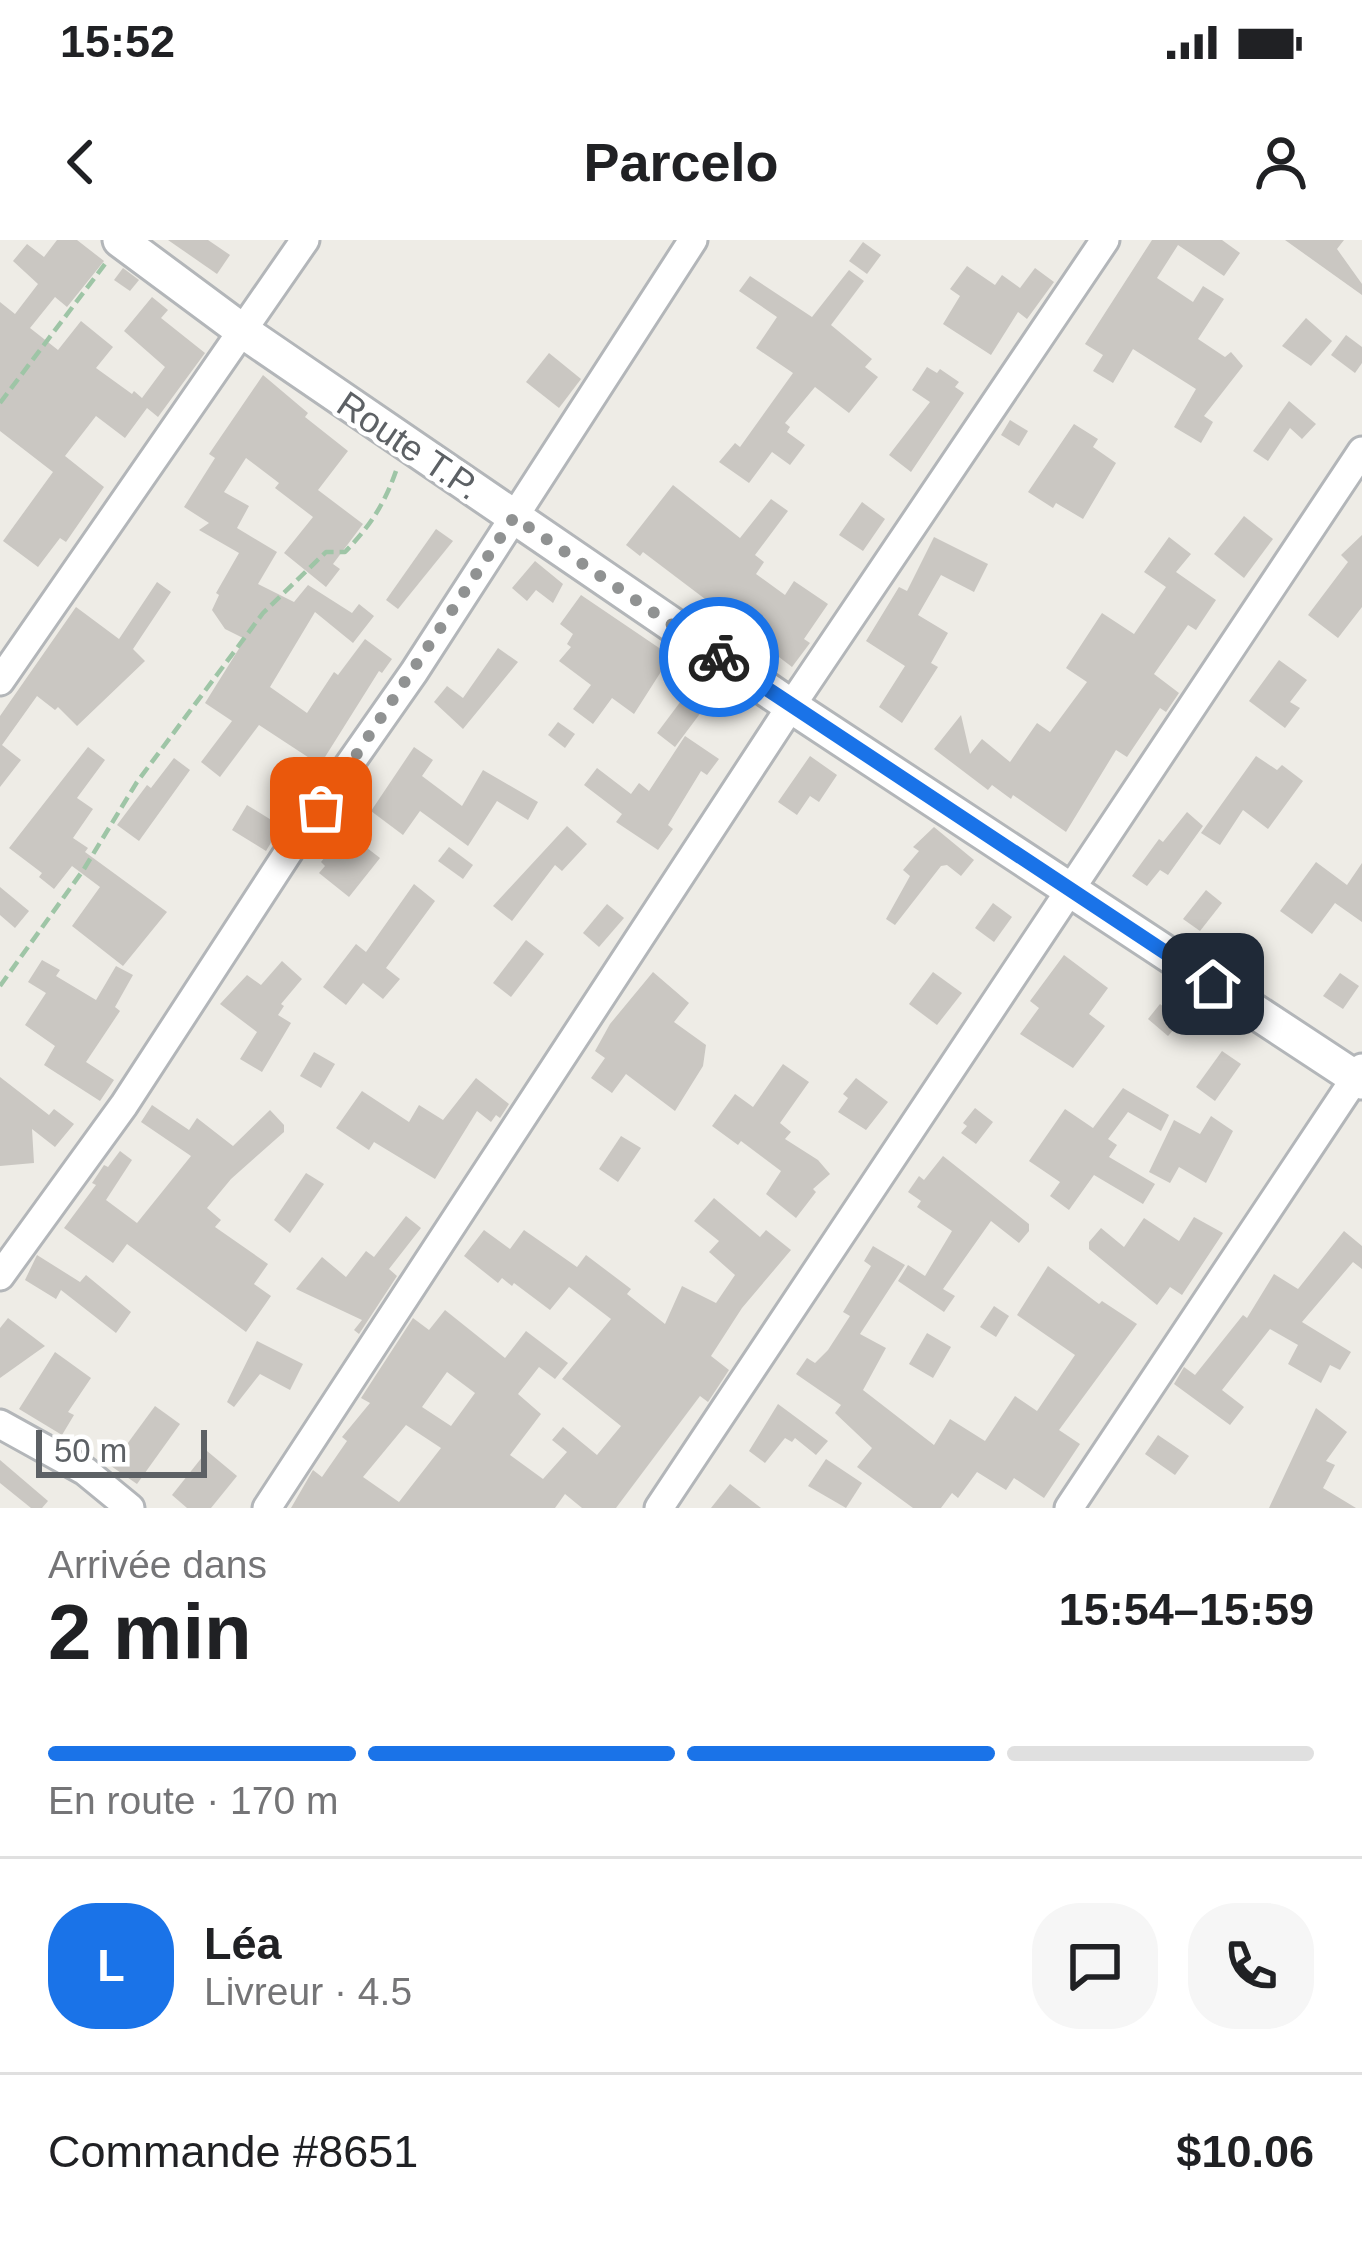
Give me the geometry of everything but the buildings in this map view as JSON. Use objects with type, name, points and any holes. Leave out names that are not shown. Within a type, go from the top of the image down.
[{"type":"street","points":[[0,681],[305,240]]},
{"type":"street","points":[[0,1276],[124,1105],[693,240]]},
{"type":"street","points":[[267,1508],[791,706],[1105,240]]},
{"type":"street","name":"Route T.P.","points":[[121,241],[244,332],[791,706],[1360,1076]]},
{"type":"street","points":[[659,1508],[1362,451]]},
{"type":"street","points":[[1069,1508],[1360,1076]]},
{"type":"street","points":[[0,1424],[85,1471],[130,1508]]},
{"type":"path","points":[[0,403],[121,241]]},
{"type":"path","points":[[0,986],[84,869],[137,782],[263,613],[326,552],[345,552],[383,508],[406,443]]},
{"type":"way so far","points":[[321,808],[514,517],[719,657]]},
{"type":"route","points":[[719,657],[1213,984]]}]
